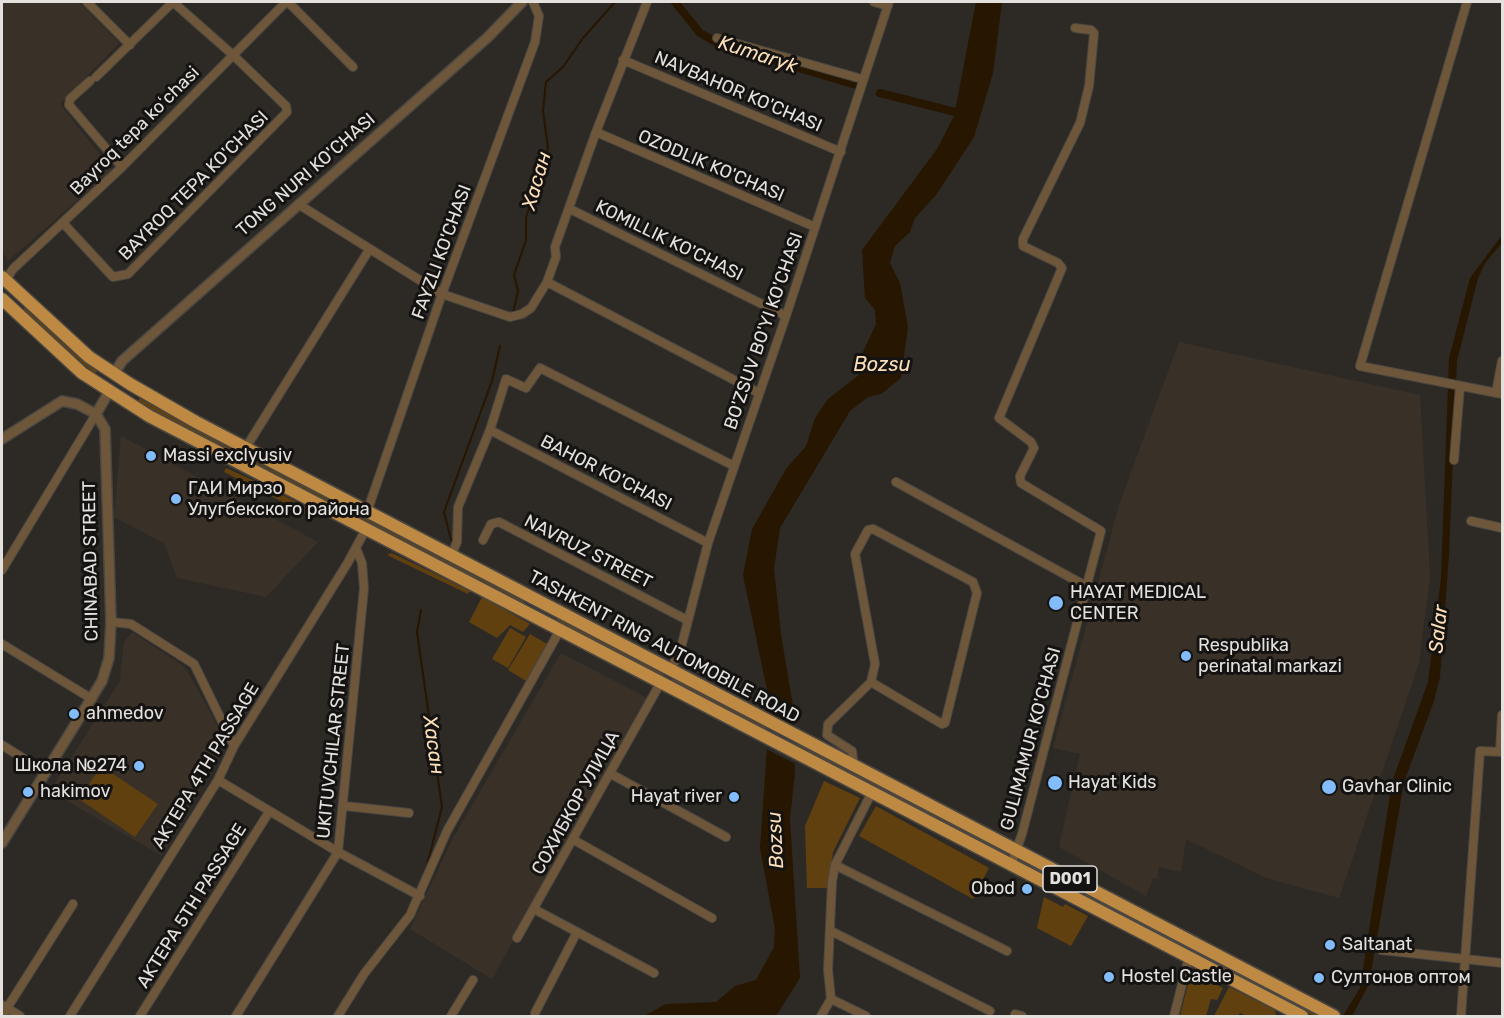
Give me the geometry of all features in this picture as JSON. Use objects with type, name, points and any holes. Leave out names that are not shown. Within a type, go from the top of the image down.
[{"type":"highway","name":"TASHKENT RING AUTOMOBILE ROAD","points":[[3,279],[64,337],[114,374],[245,449],[1333,1016]]},
{"type":"highway","name":"TASHKENT RING AUTOMOBILE ROAD","points":[[2,299],[62,356],[109,392],[187,437],[1189,957],[1288,1013],[1302,1017]]},
{"type":"highway","points":[[109,392],[114,374]]},
{"type":"highway","points":[[539,619],[546,605]]},
{"type":"street","points":[[87,2],[130,45]]},
{"type":"street","points":[[122,167],[69,105],[70,99],[130,45],[173,2],[233,55]]},
{"type":"street","points":[[287,2],[353,67]]},
{"type":"street","name":"Bayroq tepa koʻchasi","points":[[3,279],[122,167],[287,2]]},
{"type":"street","name":"TONG NURI KO'CHASI","points":[[114,374],[122,361],[487,38],[522,2]]},
{"type":"street","name":"FAYZLI KO'CHASI","points":[[367,512],[442,294],[535,42],[539,16],[533,2]]},
{"type":"street","points":[[298,204],[442,294],[510,317],[531,308],[547,282],[556,257],[555,248],[596,132],[647,2]]},
{"type":"street","points":[[874,2],[888,4]]},
{"type":"street","points":[[1467,2],[1360,366],[1499,394],[1503,361]]},
{"type":"street","name":"BO'ZSUV BO'YI KO'CHASI","points":[[671,670],[708,543],[841,152],[862,79],[888,4]]},
{"type":"street","name":"GULIMAMUR KO'CHASI","points":[[1011,865],[1101,531],[1021,483],[1020,476],[1034,448],[1031,442],[999,418],[1062,268],[1058,263],[1023,246],[1023,239],[1080,123],[1087,95],[1094,33],[1091,30],[1075,28]]},
{"type":"street","points":[[717,38],[862,79]]},
{"type":"street","name":"BAYROQ TEPA KO'CHASI","points":[[63,223],[113,277],[128,274],[287,112],[286,106],[233,55]]},
{"type":"street","name":"NAVBAHOR KO'CHASI","points":[[623,60],[841,152]]},
{"type":"street","name":"OZODLIK KO'CHASI","points":[[596,132],[815,227]]},
{"type":"street","name":"KOMILLIK KO'CHASI","points":[[570,209],[786,316]]},
{"type":"street","points":[[245,449],[369,250]]},
{"type":"street","points":[[547,282],[759,393]]},
{"type":"street","points":[[451,556],[457,543],[458,507],[490,430],[506,379],[526,388],[540,368],[734,466]]},
{"type":"street","points":[[1454,460],[1460,387]]},
{"type":"street","points":[[2,570],[109,392]]},
{"type":"street","points":[[2,439],[62,401],[77,404],[96,414]]},
{"type":"street","name":"CHINABAD STREET","points":[[2,843],[92,699],[108,663],[111,622],[105,429],[96,414]]},
{"type":"street","name":"BAHOR KO'CHASI","points":[[490,430],[708,543]]},
{"type":"street","points":[[896,482],[1086,586]]},
{"type":"street","points":[[1471,521],[1503,528]]},
{"type":"street","name":"NAVRUZ STREET","points":[[483,540],[491,524],[499,522],[687,620]]},
{"type":"street","name":"AKTEPA 4TH PASSAGE","points":[[70,1017],[218,780],[234,747],[366,529]]},
{"type":"street","points":[[854,767],[852,751],[827,735],[828,724],[871,682],[875,664],[855,554],[868,530],[873,529],[973,582],[977,593],[945,723],[942,724],[871,682]]},
{"type":"street","name":"UKITUVCHILAR STREET","points":[[236,1017],[338,852],[345,807],[364,588],[362,563],[356,548]]},
{"type":"street","points":[[111,622],[131,624],[194,663],[234,747]]},
{"type":"street","points":[[338,1017],[364,974],[400,929],[420,896],[447,831],[560,630]]},
{"type":"street","points":[[2,644],[92,699]]},
{"type":"street","name":"СОХИБКОР УЛИЦА","points":[[517,939],[661,682]]},
{"type":"street","points":[[1461,1017],[1480,751],[1502,752],[1503,715]]},
{"type":"street","points":[[2,746],[45,772]]},
{"type":"street","points":[[610,774],[726,837]]},
{"type":"street","points":[[218,780],[338,852],[420,896]]},
{"type":"street","points":[[821,1017],[831,999],[828,970],[835,865],[872,792]]},
{"type":"street","points":[[345,807],[410,813]]},
{"type":"street","name":"AKTEPA 5TH PASSAGE","points":[[140,1017],[270,812]]},
{"type":"street","points":[[574,840],[712,918]]},
{"type":"street","points":[[835,865],[1006,951]]},
{"type":"street","points":[[2,1016],[4,1006],[73,904]]},
{"type":"street","points":[[534,909],[654,973]]},
{"type":"street","points":[[831,931],[990,1011]]},
{"type":"street","points":[[535,1013],[577,932]]},
{"type":"street","points":[[1381,950],[1503,963]]},
{"type":"street","points":[[1174,1017],[1189,957]]},
{"type":"street","points":[[451,1017],[473,980]]},
{"type":"street","points":[[831,999],[866,1017]]},
{"type":"street","points":[[4,1006],[21,1017]]},
{"type":"shaded area","points":[[2,2],[79,2],[119,43],[60,104],[112,170],[8,261],[2,251]]},
{"type":"shaded area","points":[[25,308],[98,370],[95,374],[21,311]]},
{"type":"shaded area","points":[[1179,342],[1420,395],[1430,577],[1419,663],[1339,898],[1266,878],[1186,839],[1181,872],[1159,867],[1157,879],[1153,878],[1146,896],[1059,847],[1080,754],[1053,748],[1120,502]]},
{"type":"shaded area","points":[[140,398],[251,460],[303,484],[525,601],[523,605],[137,402]]},
{"type":"shaded area","name":"ГАИ Мирзо Улугбекского района","points":[[121,436],[318,542],[266,597],[177,578],[164,543],[114,517]]},
{"type":"shaded area","points":[[226,468],[318,513],[314,516],[308,515],[224,472]]},
{"type":"shaded area","points":[[391,553],[470,591],[468,594],[387,555]]},
{"type":"shaded area","points":[[482,597],[530,624],[523,632],[510,625],[497,638],[469,622]]},
{"type":"shaded area","points":[[558,618],[664,673],[662,678],[555,622]]},
{"type":"shaded area","points":[[510,628],[526,637],[508,668],[492,659]]},
{"type":"shaded area","name":"Школа №274","points":[[132,632],[185,667],[226,741],[162,856],[50,791],[120,681],[124,642]]},
{"type":"shaded area","points":[[530,634],[547,644],[526,681],[508,670]]},
{"type":"shaded area","points":[[561,653],[647,698],[492,979],[410,929],[452,840]]},
{"type":"shaded area","points":[[673,677],[1000,847],[998,852],[671,682]]},
{"type":"shaded area","points":[[101,766],[158,804],[135,837],[79,799]]},
{"type":"shaded area","points":[[824,781],[860,798],[833,852],[828,888],[807,888],[805,826]]},
{"type":"shaded area","points":[[876,806],[989,868],[973,899],[859,836]]},
{"type":"shaded area","points":[[1032,864],[1325,1016],[1314,1016],[1030,868]]},
{"type":"shaded area","points":[[1044,897],[1063,907],[1065,904],[1088,916],[1071,946],[1037,928]]},
{"type":"shaded area","points":[[1191,972],[1223,988],[1217,1000],[1211,999],[1206,1016],[1180,1016]]},
{"type":"shaded area","points":[[1229,987],[1275,1010],[1276,1016],[1247,1016],[1240,1013],[1238,1016],[1214,1016]]},
{"type":"water","name":"Bozsu","points":[[976,2],[1002,2],[993,73],[974,137],[936,195],[915,218],[910,232],[895,246],[890,263],[900,283],[908,327],[901,378],[881,394],[868,397],[850,411],[780,528],[774,569],[781,634],[794,712],[795,773],[790,819],[800,978],[776,1016],[644,1016],[666,1004],[716,1002],[735,986],[756,980],[774,947],[775,929],[760,848],[770,704],[743,575],[752,529],[786,469],[806,446],[815,418],[828,399],[859,375],[863,352],[876,324],[875,310],[865,298],[862,250],[937,149],[954,116]]},
{"type":"water","name":"Salar","points":[[1502,235],[1502,243],[1486,262],[1478,278],[1457,361],[1449,554],[1440,677],[1434,701],[1404,782],[1369,984],[1352,1016],[1343,1016],[1360,988],[1392,782],[1428,682],[1441,578],[1449,358],[1470,278]]},
{"type":"pier","points":[[767,712],[798,729],[796,764],[764,748]]},
{"type":"waterway","name":"Хасан","points":[[513,313],[518,291],[514,275],[526,240],[526,218],[548,148],[543,111],[546,82],[563,67],[583,38],[615,2]]},
{"type":"waterway","name":"Kumaryk","points":[[675,2],[700,33],[721,45],[856,85]]},
{"type":"waterway","name":"Kumaryk","points":[[880,93],[963,114]]},
{"type":"waterway","name":"Хасан","points":[[451,540],[444,512],[492,381],[500,346]]},
{"type":"waterway","name":"Хасан","points":[[421,610],[417,632],[442,807],[425,873]]},
{"type":"waterway","name":"Хасан","points":[[402,920],[411,904]]},
{"type":"place","name":"Massi exclyusiv","points":[[151,456]]},
{"type":"place","name":"ГАИ Мирзо Улугбекского района","points":[[176,499]]},
{"type":"place","name":"HAYAT MEDICAL CENTER","points":[[1056,603]]},
{"type":"place","name":"Respublika perinatal markazi","points":[[1186,656]]},
{"type":"place","name":"ahmedov","points":[[74,714]]},
{"type":"place","name":"Школа №274","points":[[139,766]]},
{"type":"place","name":"Hayat Kids","points":[[1055,783]]},
{"type":"place","name":"Gavhar Clinic","points":[[1329,787]]},
{"type":"place","name":"hakimov","points":[[28,792]]},
{"type":"place","name":"Hayat river","points":[[734,797]]},
{"type":"place","name":"Obod","points":[[1027,889]]},
{"type":"place","name":"Saltanat","points":[[1330,945]]},
{"type":"place","name":"Hostel Castle","points":[[1109,977]]},
{"type":"place","name":"Султонов оптом","points":[[1319,978]]}]
